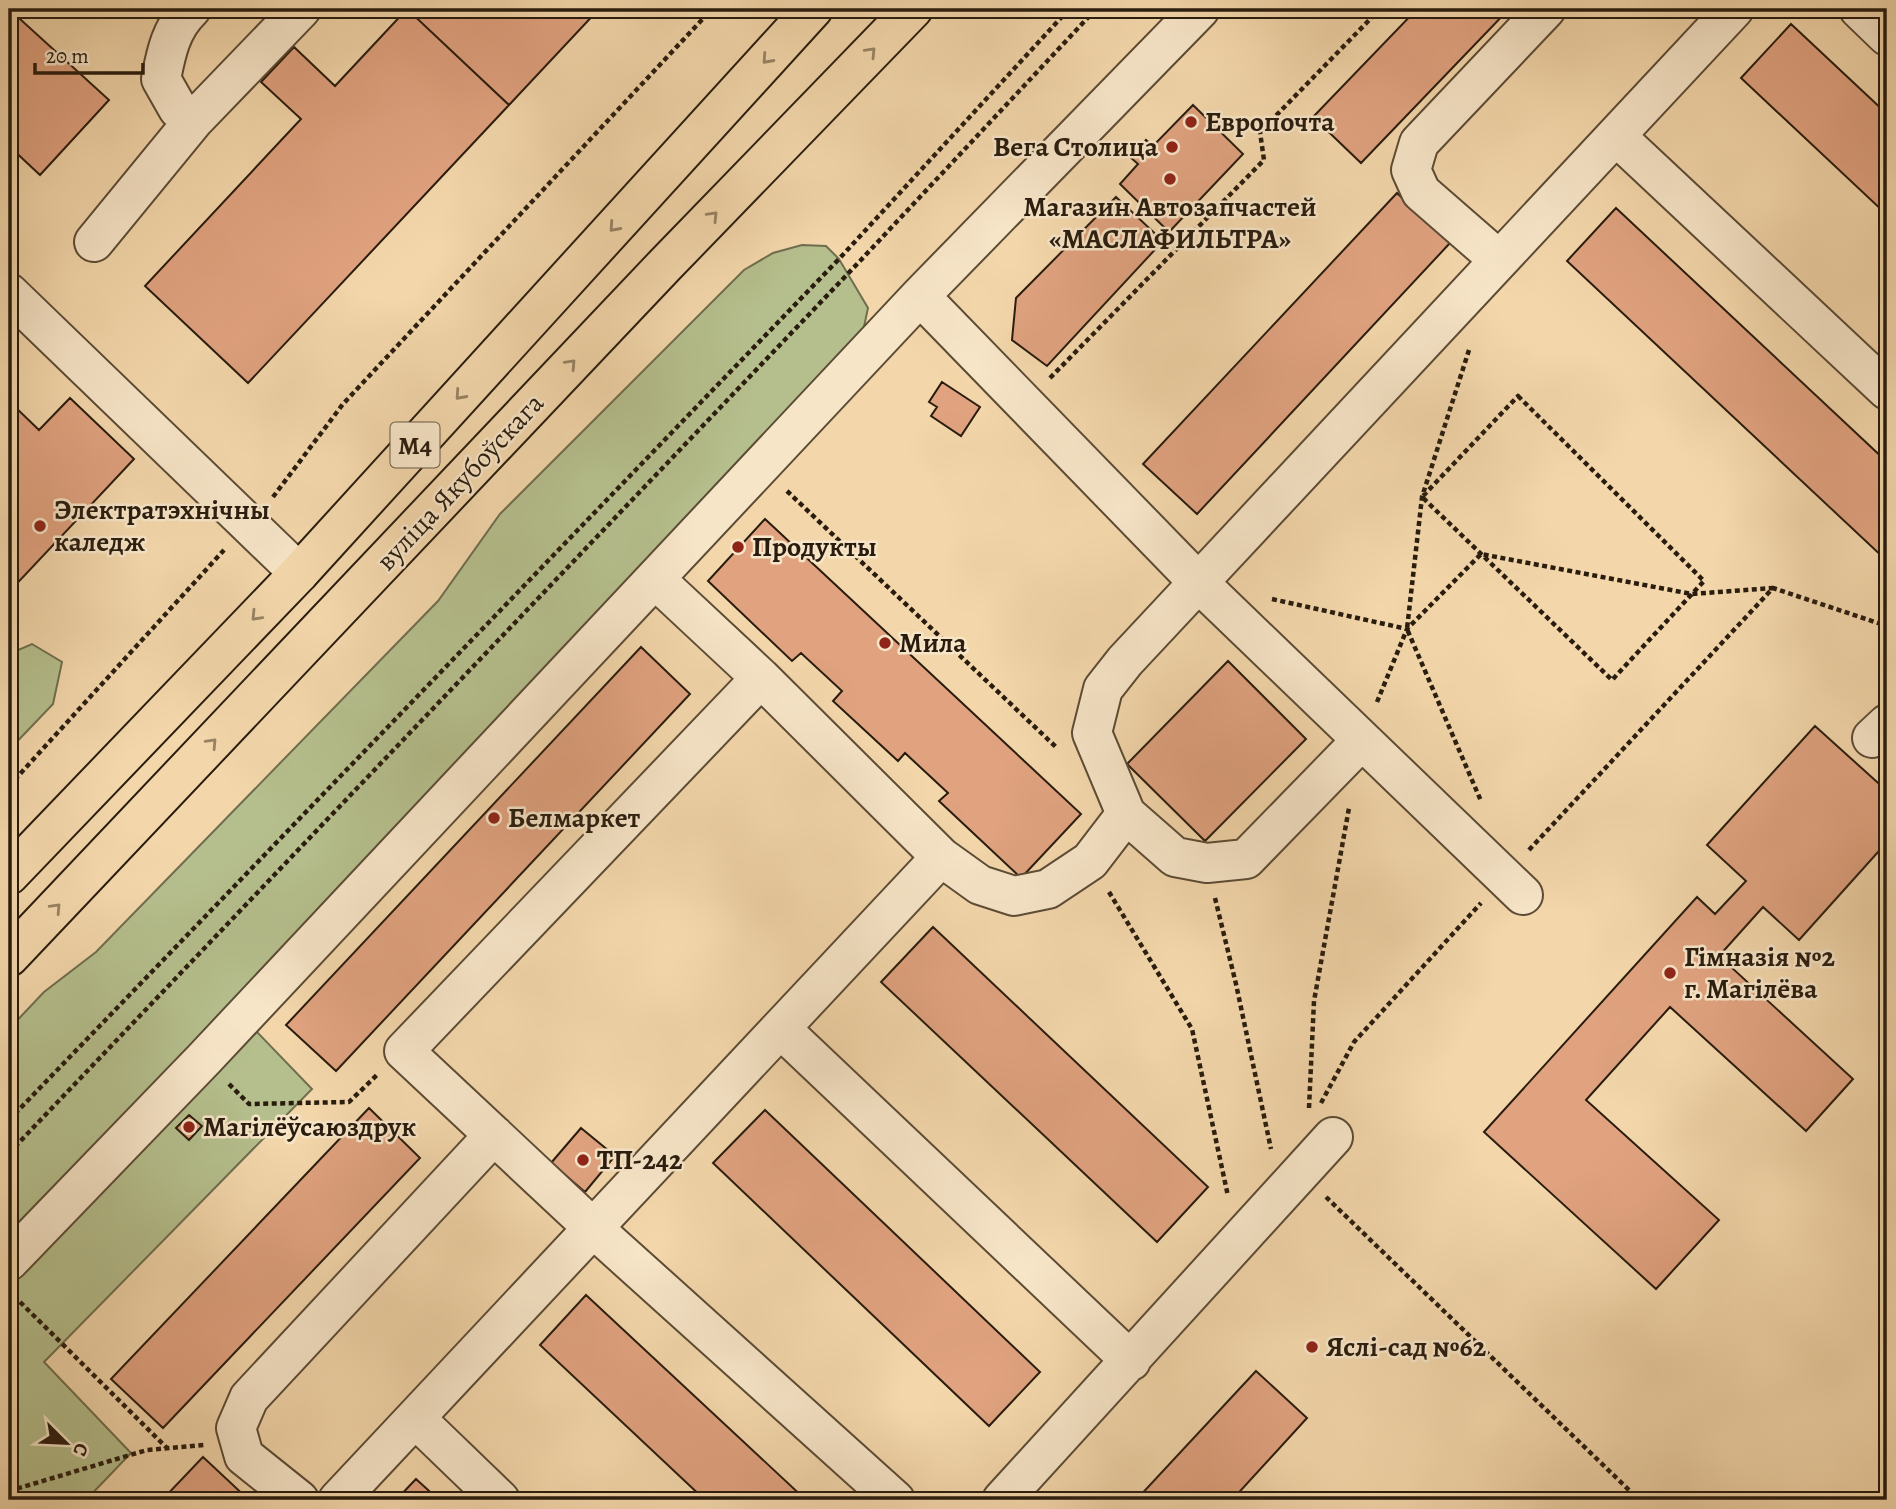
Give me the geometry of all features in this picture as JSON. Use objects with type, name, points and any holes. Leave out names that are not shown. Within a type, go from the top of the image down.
[{"type":"main road","name":"вуліца Якубоўскага","points":[[9,875],[299,573],[813,9]]},
{"type":"main road","name":"вуліца Якубоўскага","points":[[9,957],[656,275],[913,9]]},
{"type":"lane","points":[[191,9],[181,18],[167,47],[161,79],[178,108],[194,120]]},
{"type":"lane","points":[[94,242],[194,120],[301,9]]},
{"type":"lane","points":[[10,1282],[204,1059],[920,296],[1200,9]]},
{"type":"lane","points":[[1499,260],[1421,192],[1412,170],[1419,143],[1546,9]]},
{"type":"lane","points":[[1361,741],[1246,859],[1207,863],[1175,856],[1126,814],[1092,733],[1103,690],[1125,661],[1734,9]]},
{"type":"lane","points":[[1858,9],[1887,36]]},
{"type":"lane","points":[[1616,136],[1887,390]]},
{"type":"lane","points":[[9,293],[299,573]]},
{"type":"lane","points":[[920,296],[1199,583],[1514,886]]},
{"type":"lane","points":[[656,580],[761,678],[941,857],[980,885],[1014,896],[1048,889],[1090,861],[1126,814]]},
{"type":"lane","points":[[761,678],[404,1051],[593,1228],[895,1500]]},
{"type":"lane","points":[[338,1500],[941,857]]},
{"type":"lane","points":[[781,1028],[1131,1361]]},
{"type":"lane","points":[[1002,1500],[1131,1361],[1319,1121]]},
{"type":"lane","points":[[299,1500],[244,1456],[236,1429],[249,1398],[494,1135]]},
{"type":"lane","points":[[415,1418],[500,1500]]},
{"type":"path","points":[[9,786],[275,495],[343,404],[712,9]]},
{"type":"path","points":[[9,1120],[839,259],[1069,9]]},
{"type":"path","points":[[9,1153],[841,281],[1096,9]]},
{"type":"path","points":[[1025,404],[1264,160],[1260,132],[1381,9]]},
{"type":"path","points":[[1361,741],[1407,629],[1422,497],[1473,339]]},
{"type":"path","points":[[1518,396],[1704,581],[1612,680],[1422,497],[1518,396]]},
{"type":"path","points":[[761,466],[1065,756]]},
{"type":"path","points":[[1481,554],[1692,594],[1773,588],[1887,626]]},
{"type":"path","points":[[1407,629],[1481,554]]},
{"type":"path","points":[[1319,1121],[1354,1042],[1514,886],[1773,588]]},
{"type":"path","points":[[1264,597],[1407,629]]},
{"type":"path","points":[[1407,629],[1483,806]]},
{"type":"path","points":[[1319,1121],[1314,1000],[1351,795]]},
{"type":"path","points":[[1090,861],[1192,1029],[1229,1199]]},
{"type":"path","points":[[1207,863],[1236,984],[1287,1163],[1630,1491],[1632,1500]]},
{"type":"path","points":[[204,1059],[249,1104],[349,1101],[404,1051]]},
{"type":"path","points":[[9,1314],[10,1282]]},
{"type":"path","points":[[10,1282],[168,1449]]},
{"type":"path","points":[[9,1491],[147,1450],[240,1442]]},
{"type":"green space","points":[[802,245],[826,246],[839,259],[868,308],[862,336],[232,1006],[312,1089],[44,1362],[131,1453],[86,1500],[9,1500],[9,1029],[44,992],[96,952],[438,601],[500,514],[744,270],[773,253]]},
{"type":"green space","points":[[32,644],[62,662],[53,704],[9,750],[9,654]]},
{"type":"building","points":[[9,9],[109,100],[40,175],[9,146]]},
{"type":"building","points":[[407,9],[599,9],[509,105]]},
{"type":"building","points":[[407,9],[509,105],[248,383],[145,286],[301,119],[261,82],[294,47],[335,86]]},
{"type":"building","points":[[1417,9],[1509,9],[1361,163],[1313,117]]},
{"type":"building","points":[[1791,24],[1887,114],[1887,215],[1741,78]]},
{"type":"building","points":[[1193,105],[1243,154],[1169,232],[1120,184],[1138,164],[1130,157],[1146,140],[1153,146]]},
{"type":"building","points":[[1397,193],[1450,243],[1197,514],[1143,464]]},
{"type":"building","points":[[1116,197],[1163,241],[1047,366],[1012,340],[1016,298]]},
{"type":"building","points":[[1616,208],[1887,462],[1887,561],[1567,261]]},
{"type":"building","points":[[942,382],[980,407],[961,436],[931,416],[937,407],[929,402]]},
{"type":"building","name":"Электратэхнічны каледж","points":[[70,398],[134,459],[9,592],[9,401],[39,430]]},
{"type":"building","points":[[765,519],[1081,814],[1021,878],[939,801],[948,793],[905,753],[898,761],[833,701],[842,691],[801,653],[792,661],[708,581]]},
{"type":"building","points":[[641,647],[690,694],[336,1071],[286,1025]]},
{"type":"building","points":[[1228,661],[1306,739],[1205,841],[1127,764]]},
{"type":"building","points":[[1815,726],[1887,791],[1887,842],[1799,940],[1763,907],[1719,956],[1853,1079],[1806,1131],[1670,1007],[1586,1100],[1719,1220],[1656,1289],[1484,1132],[1697,897],[1715,914],[1746,881],[1707,845]]},
{"type":"building","points":[[933,927],[1208,1187],[1157,1242],[881,982]]},
{"type":"building","points":[[369,1108],[420,1158],[163,1428],[111,1379]]},
{"type":"building","points":[[765,1110],[1040,1372],[989,1426],[713,1163]]},
{"type":"building","name":"Магілёўсаюздрук","points":[[189,1115],[202,1126],[189,1140],[176,1128]]},
{"type":"building","name":"ТП-242","points":[[581,1128],[615,1156],[585,1192],[551,1163]]},
{"type":"building","points":[[586,1295],[806,1500],[705,1500],[540,1345]]},
{"type":"building","points":[[1256,1371],[1307,1418],[1232,1500],[1136,1500]]},
{"type":"building","points":[[203,1457],[249,1500],[162,1500]]},
{"type":"building","points":[[416,1479],[439,1500],[396,1500]]},
{"type":"place","name":"Европочта","points":[[1191,122]]},
{"type":"place","name":"Вега Столица","points":[[1172,147]]},
{"type":"place","name":"Магазин Автозапчастей «МАСЛАФИЛЬТРА»","points":[[1170,179]]},
{"type":"place","name":"Электратэхнічны каледж","points":[[40,526]]},
{"type":"place","name":"Продукты","points":[[738,547]]},
{"type":"place","name":"Мила","points":[[885,643]]},
{"type":"place","name":"Белмаркет","points":[[494,818]]},
{"type":"place","name":"Гімназія №2 г. Магілёва","points":[[1670,973]]},
{"type":"place","name":"Магілёўсаюздрук","points":[[189,1127]]},
{"type":"place","name":"ТП-242","points":[[583,1160]]},
{"type":"place","name":"Яслі-сад №62","points":[[1312,1347]]}]
